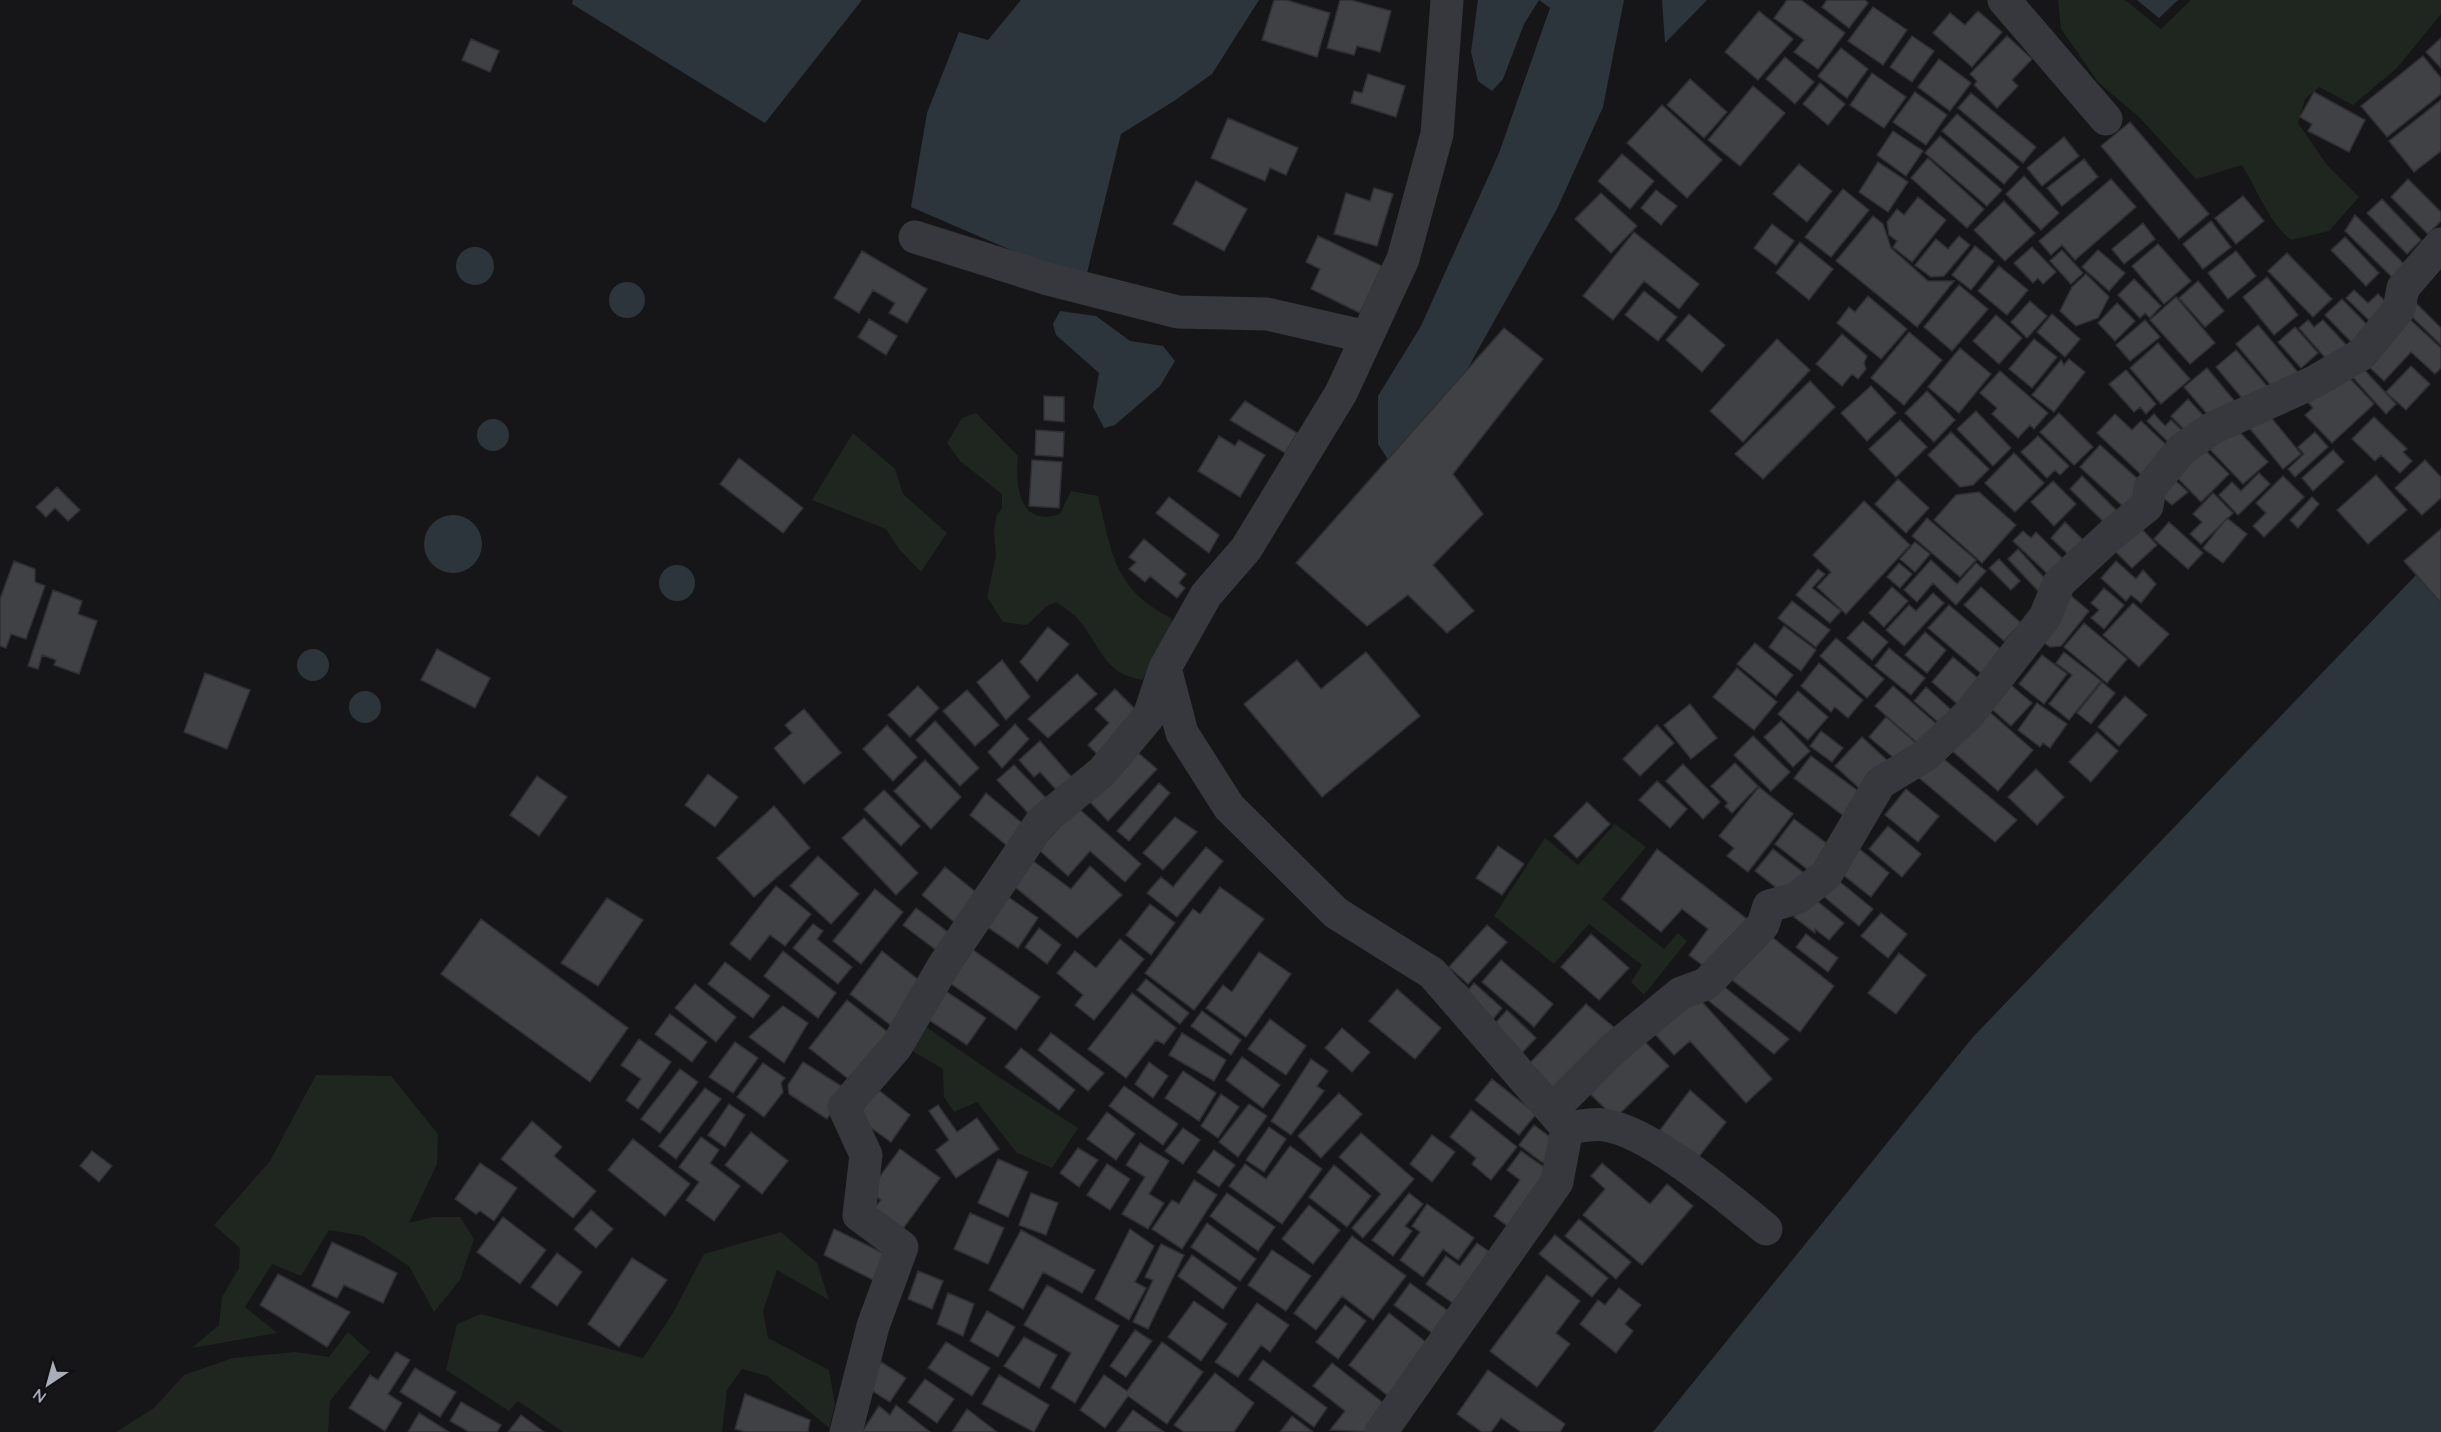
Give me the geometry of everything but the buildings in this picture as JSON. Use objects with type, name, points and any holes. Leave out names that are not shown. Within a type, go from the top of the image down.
[{"type":"street","points":[[846,1432],[873,1326],[902,1247],[859,1215],[866,1155],[844,1107],[896,1047],[944,964],[1041,822],[1102,772],[1149,717],[1165,668],[1206,595],[1246,549],[1335,403],[1403,259],[1437,134],[1447,0]]},
{"type":"street","points":[[2004,0],[2106,119]]},
{"type":"street","points":[[915,237],[1090,291],[1178,312],[1267,314],[1367,337]]},
{"type":"street","points":[[1381,1432],[1557,1182],[1559,1119],[1613,1049],[1681,993],[1706,984],[1763,925],[1769,906],[1797,898],[1826,875],[1880,783],[1926,755],[1969,714],[2045,617],[2059,583],[2112,534],[2147,506],[2150,488],[2182,449],[2213,428],[2314,382],[2362,354],[2399,309],[2403,288],[2441,244]]},
{"type":"street","points":[[1165,668],[1182,733],[1229,807],[1336,913],[1432,973],[1559,1119],[1603,1125],[1638,1136],[1708,1181],[1766,1229]]},
{"type":"shaded area","points":[[573,0],[862,0],[765,123],[572,4]]},
{"type":"shaded area","points":[[1021,0],[1259,0],[1212,74],[1121,134],[1086,277],[1013,251],[911,207],[927,113],[959,32],[988,40]]},
{"type":"shaded area","points":[[1478,0],[1539,0],[1524,24],[1503,79],[1492,91],[1478,81],[1471,52]]},
{"type":"shaded area","points":[[1539,0],[1624,0],[1603,107],[1557,209],[1418,457],[1392,466],[1378,444],[1378,396],[1421,326],[1499,153],[1550,8]]},
{"type":"shaded area","points":[[1662,0],[1707,0],[1665,43]]},
{"type":"shaded area","points":[[2058,0],[2125,0],[2161,29],[2191,0],[2441,0],[2441,14],[2397,68],[2353,105],[2319,87],[2305,99],[2298,123],[2327,165],[2359,197],[2329,231],[2291,240],[2270,215],[2242,165],[2196,179],[2140,118],[2098,82],[2061,29]]},
{"type":"shaded area","points":[[2137,0],[2178,0],[2159,18]]},
{"type":"shaded area","points":[[475,247],[488,253],[494,266],[488,279],[475,285],[462,279],[456,266],[462,253]]},
{"type":"shaded area","points":[[627,282],[640,287],[645,300],[640,313],[627,318],[614,313],[609,300],[614,287]]},
{"type":"shaded area","points":[[1060,311],[1096,316],[1130,341],[1163,346],[1175,361],[1160,386],[1115,425],[1104,428],[1093,407],[1099,373],[1056,335],[1053,324]]},
{"type":"shaded area","points":[[976,413],[1018,456],[1019,491],[1022,501],[1036,515],[1046,517],[1060,514],[1071,491],[1098,496],[1118,568],[1138,595],[1152,607],[1171,618],[1174,628],[1142,680],[1129,677],[1111,665],[1079,620],[1056,602],[1047,606],[1027,625],[1003,622],[987,597],[996,556],[994,530],[997,515],[1002,508],[1002,494],[960,461],[947,443],[962,418]]},
{"type":"shaded area","points":[[493,419],[504,424],[509,435],[504,446],[493,451],[482,446],[477,435],[482,424]]},
{"type":"shaded area","points":[[853,433],[895,469],[903,494],[947,533],[921,572],[899,549],[886,529],[812,500]]},
{"type":"shaded area","points":[[447,515],[459,515],[474,523],[482,538],[482,550],[474,565],[459,573],[447,573],[432,565],[424,550],[424,538],[432,523]]},
{"type":"shaded area","points":[[2441,549],[2441,1432],[1653,1432],[1973,1037]]},
{"type":"shaded area","points":[[677,565],[689,571],[695,583],[689,595],[677,601],[665,595],[659,583],[665,571]]},
{"type":"shaded area","points":[[313,649],[324,654],[329,665],[324,676],[313,681],[302,676],[297,665],[302,654]]},
{"type":"shaded area","points":[[365,691],[377,695],[381,707],[377,719],[365,723],[353,719],[349,707],[353,695]]},
{"type":"shaded area","points":[[1615,824],[1646,847],[1602,899],[1664,949],[1678,933],[1687,941],[1644,995],[1631,982],[1642,965],[1589,924],[1554,964],[1494,916],[1545,838],[1578,865]]},
{"type":"shaded area","points":[[919,1022],[1078,1128],[1052,1168],[1017,1153],[977,1102],[954,1112],[944,1097],[943,1069],[904,1046]]},
{"type":"shaded area","points":[[316,1075],[391,1076],[438,1134],[437,1164],[409,1223],[433,1217],[460,1217],[474,1239],[460,1280],[434,1312],[409,1266],[363,1236],[329,1230],[301,1276],[272,1264],[245,1307],[277,1333],[192,1348],[219,1325],[222,1297],[239,1268],[240,1248],[214,1225],[270,1161]]},
{"type":"shaded area","points":[[781,1232],[817,1263],[829,1300],[777,1270],[763,1311],[768,1338],[829,1370],[835,1405],[829,1428],[767,1376],[742,1369],[727,1390],[722,1432],[563,1432],[518,1401],[509,1411],[446,1370],[457,1324],[481,1314],[643,1358],[673,1313],[704,1254]]},
{"type":"shaded area","points":[[348,1332],[370,1352],[330,1401],[328,1432],[116,1432],[154,1408],[184,1375],[233,1358],[295,1352],[329,1357]]}]
